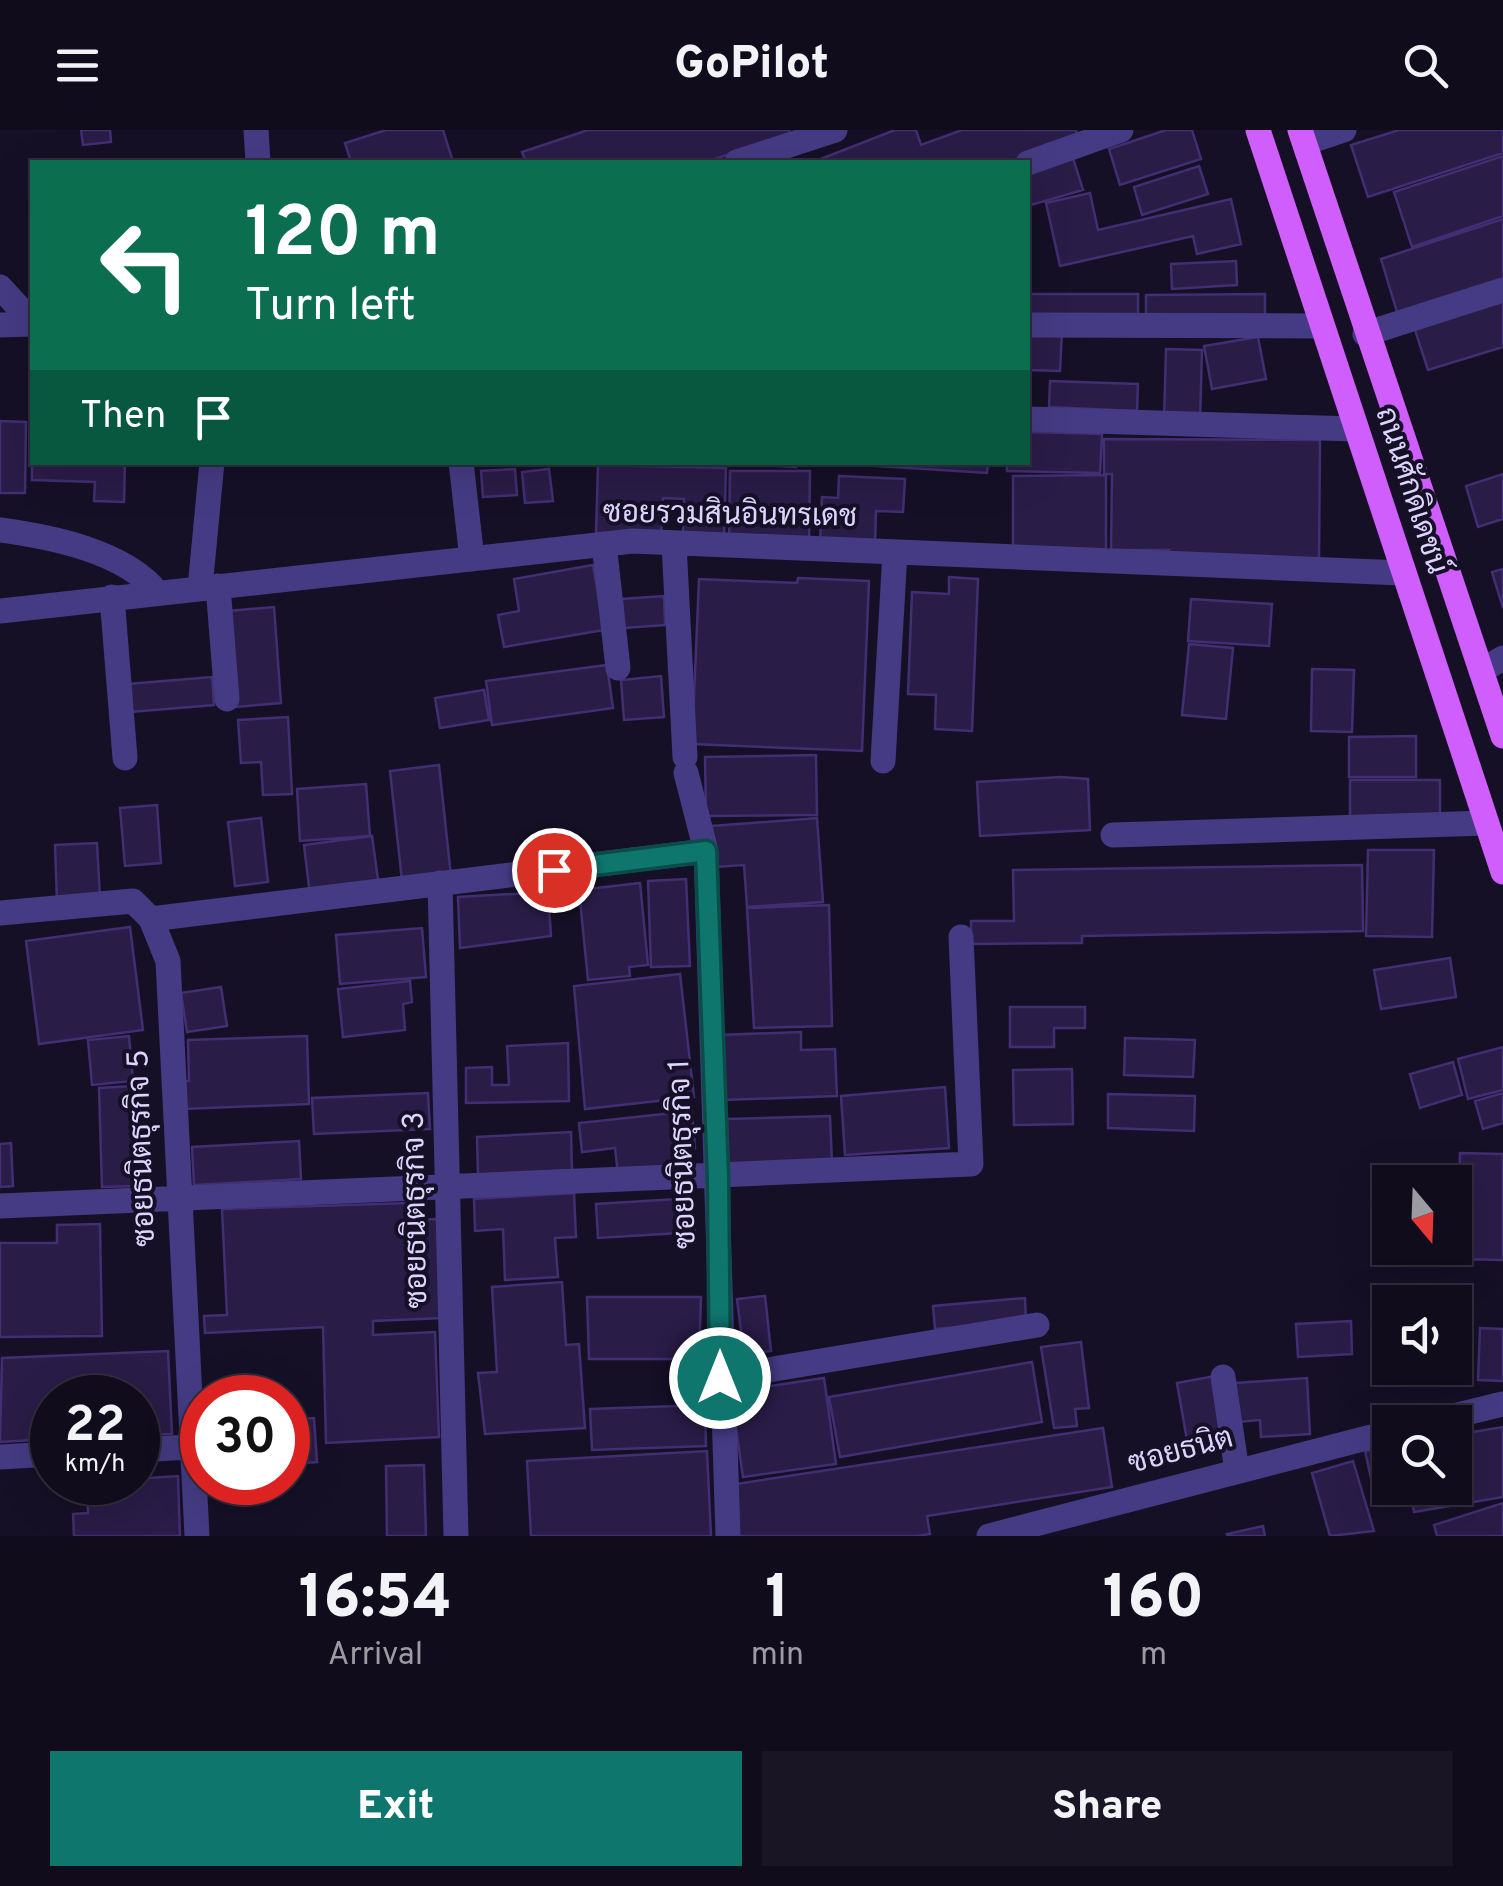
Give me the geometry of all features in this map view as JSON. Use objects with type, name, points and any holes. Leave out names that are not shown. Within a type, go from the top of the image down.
[{"type":"main road","name":"ถนนศักดิเดชน์","points":[[1258,130],[1503,872]]},
{"type":"main road","name":"ถนนศักดิเดชน์","points":[[1303,136],[1365,334],[1492,664],[1503,736]]},
{"type":"street","points":[[256,130],[258,160]]},
{"type":"street","points":[[743,160],[835,130]]},
{"type":"street","points":[[1030,162],[1121,130]]},
{"type":"street","points":[[1303,136],[1344,130]]},
{"type":"street","points":[[0,287],[30,321]]},
{"type":"street","points":[[1365,334],[1503,290]]},
{"type":"street","points":[[0,325],[30,323]]},
{"type":"street","points":[[1030,326],[1322,326]]},
{"type":"street","points":[[1030,419],[1355,430]]},
{"type":"street","points":[[212,465],[209,587],[227,699]]},
{"type":"street","points":[[462,465],[472,559]]},
{"type":"street","points":[[0,530],[96,553],[142,574],[157,592]]},
{"type":"street","points":[[604,544],[618,668]]},
{"type":"street","name":"ซอยรวมสินอินทรเดช","points":[[0,611],[604,544],[1402,573]]},
{"type":"street","name":"ซอยธนิตธุรกิจ 1","points":[[674,544],[685,765],[706,851],[728,1536]]},
{"type":"street","points":[[884,761],[896,552]]},
{"type":"street","points":[[112,597],[125,758]]},
{"type":"street","points":[[1113,835],[1486,824]]},
{"type":"street","points":[[0,913],[133,901],[151,919],[706,851]]},
{"type":"street","name":"ซอยธนิตธุรกิจ 3","points":[[440,884],[456,1536]]},
{"type":"street","name":"ซอยธนิตธุรกิจ 5","points":[[151,919],[168,961],[187,1375]]},
{"type":"street","points":[[0,1206],[718,1178],[971,1164],[961,936]]},
{"type":"street","points":[[720,1378],[1037,1325]]},
{"type":"street","points":[[1223,1377],[1237,1471]]},
{"type":"street","points":[[1472,1412],[1503,1404]]},
{"type":"street","name":"ซอยธนิต","points":[[990,1536],[1042,1529],[1237,1471],[1372,1437]]},
{"type":"street","points":[[0,1457],[30,1455]]},
{"type":"street","name":"ซอยธนิตธุรกิจ 5","points":[[195,1505],[197,1536]]},
{"type":"building","points":[[81,130],[110,130],[111,142],[83,145]]},
{"type":"building","points":[[386,130],[443,130],[452,160],[350,160],[345,143]]},
{"type":"building","points":[[588,130],[789,130],[790,135],[711,160],[525,160],[522,152]]},
{"type":"building","points":[[895,130],[916,130],[921,145],[962,130],[1076,130],[1079,139],[1019,160],[818,160]]},
{"type":"building","points":[[1166,130],[1192,130],[1201,159],[1120,185],[1109,149]]},
{"type":"building","points":[[1399,130],[1503,130],[1503,153],[1368,197],[1351,145]]},
{"type":"building","points":[[1503,156],[1503,216],[1412,247],[1394,192]]},
{"type":"building","points":[[1073,158],[1083,190],[1031,205],[1030,171]]},
{"type":"building","points":[[1199,166],[1208,194],[1142,215],[1134,187]]},
{"type":"building","points":[[1090,193],[1098,230],[1231,199],[1241,244],[1197,254],[1193,236],[1060,266],[1046,203]]},
{"type":"building","points":[[1503,219],[1503,281],[1398,315],[1381,259]]},
{"type":"building","points":[[1236,261],[1237,285],[1172,289],[1171,264]]},
{"type":"building","points":[[1030,294],[1138,294],[1138,320],[1030,319]]},
{"type":"building","points":[[1265,294],[1265,322],[1146,322],[1146,295]]},
{"type":"building","points":[[1503,296],[1503,347],[1428,370],[1413,324]]},
{"type":"building","points":[[1030,329],[1062,330],[1060,371],[1030,370]]},
{"type":"building","points":[[1258,337],[1266,379],[1212,389],[1204,346]]},
{"type":"building","points":[[1166,349],[1202,350],[1200,421],[1164,421]]},
{"type":"building","points":[[1050,381],[1138,384],[1137,411],[1049,407]]},
{"type":"building","points":[[0,421],[26,422],[25,493],[0,493]]},
{"type":"building","points":[[1030,432],[1102,434],[1100,473],[1007,471],[1007,465],[1030,465]]},
{"type":"building","points":[[1104,439],[1320,440],[1319,559],[1169,556],[1169,550],[1111,550],[1112,474],[1104,474]]},
{"type":"building","points":[[32,465],[125,465],[124,502],[94,501],[95,482],[32,480]]},
{"type":"building","points":[[598,465],[726,468],[724,539],[683,538],[684,499],[663,498],[661,535],[596,533]]},
{"type":"building","points":[[860,465],[988,465],[987,473]]},
{"type":"building","points":[[515,469],[517,495],[483,497],[481,471]]},
{"type":"building","points":[[549,469],[553,501],[525,503],[522,472]]},
{"type":"building","points":[[730,471],[810,471],[809,544],[729,543]]},
{"type":"building","points":[[1503,474],[1503,519],[1478,527],[1466,486]]},
{"type":"building","points":[[1106,475],[1106,551],[1013,552],[1013,476]]},
{"type":"building","points":[[839,476],[905,479],[903,512],[876,511],[875,546],[820,544],[822,497],[838,498]]},
{"type":"building","points":[[593,565],[604,630],[504,647],[498,615],[519,611],[514,579]]},
{"type":"building","points":[[1503,569],[1503,608],[1492,572]]},
{"type":"building","points":[[949,577],[978,579],[972,731],[935,729],[936,695],[908,694],[912,592],[949,594]]},
{"type":"building","points":[[798,578],[869,581],[862,751],[692,744],[699,579],[797,583]]},
{"type":"building","points":[[664,596],[665,625],[624,628],[622,599]]},
{"type":"building","points":[[1191,599],[1272,604],[1269,646],[1188,641]]},
{"type":"building","points":[[274,607],[281,703],[235,707],[228,611]]},
{"type":"building","points":[[1189,644],[1233,648],[1226,719],[1182,715]]},
{"type":"building","points":[[607,665],[613,708],[492,725],[486,681]]},
{"type":"building","points":[[1312,669],[1354,670],[1352,732],[1311,731]]},
{"type":"building","points":[[661,676],[664,717],[624,720],[621,680]]},
{"type":"building","points":[[212,677],[214,705],[131,712],[128,684]]},
{"type":"building","points":[[484,690],[489,720],[440,728],[435,698]]},
{"type":"building","points":[[288,717],[292,794],[263,795],[261,762],[241,763],[238,720]]},
{"type":"building","points":[[1416,736],[1416,777],[1349,777],[1349,737]]},
{"type":"building","points":[[816,755],[817,815],[706,816],[705,757]]},
{"type":"building","points":[[439,765],[451,876],[402,881],[390,771]]},
{"type":"building","points":[[1088,779],[1090,830],[980,836],[977,782]]},
{"type":"building","points":[[1350,780],[1440,780],[1440,823],[1350,823]]},
{"type":"building","points":[[366,784],[370,836],[300,841],[297,789]]},
{"type":"building","points":[[157,805],[161,863],[125,866],[120,808]]},
{"type":"building","points":[[261,818],[268,882],[235,886],[228,822]]},
{"type":"building","points":[[817,818],[823,902],[747,907],[744,865],[715,867],[712,826]]},
{"type":"building","points":[[372,836],[379,887],[310,895],[304,845]]},
{"type":"building","points":[[97,843],[100,898],[57,901],[55,845]]},
{"type":"building","points":[[1368,850],[1434,850],[1432,937],[1366,936]]},
{"type":"building","points":[[1362,865],[1363,931],[1082,936],[1082,943],[971,944],[971,921],[1014,921],[1013,870]]},
{"type":"building","points":[[686,879],[690,966],[651,967],[648,881]]},
{"type":"building","points":[[640,883],[648,965],[629,967],[630,976],[588,980],[579,890]]},
{"type":"building","points":[[548,892],[551,936],[460,948],[458,897]]},
{"type":"building","points":[[829,905],[832,1026],[754,1028],[747,908]]},
{"type":"building","points":[[130,927],[143,1030],[39,1044],[26,941]]},
{"type":"building","points":[[422,928],[426,977],[340,984],[336,935]]},
{"type":"building","points":[[1450,958],[1456,997],[1381,1009],[1374,970]]},
{"type":"building","points":[[680,974],[694,1097],[585,1109],[574,986]]},
{"type":"building","points":[[410,981],[412,1002],[403,1004],[405,1030],[343,1037],[338,989]]},
{"type":"building","points":[[221,987],[227,1026],[187,1032],[181,993]]},
{"type":"building","points":[[1010,1007],[1085,1007],[1085,1028],[1054,1028],[1054,1047],[1010,1047]]},
{"type":"building","points":[[801,1032],[801,1050],[835,1049],[837,1096],[724,1100],[719,1035]]},
{"type":"building","points":[[129,1036],[133,1081],[92,1085],[88,1040]]},
{"type":"building","points":[[307,1036],[309,1104],[184,1109],[183,1081],[189,1081],[188,1040]]},
{"type":"building","points":[[1125,1038],[1195,1040],[1193,1077],[1124,1075]]},
{"type":"building","points":[[568,1043],[569,1101],[466,1103],[466,1068],[492,1067],[492,1085],[509,1085],[507,1046]]},
{"type":"building","points":[[1503,1047],[1503,1090],[1468,1099],[1458,1059]]},
{"type":"building","points":[[1453,1062],[1462,1095],[1420,1108],[1410,1074]]},
{"type":"building","points":[[1072,1069],[1073,1124],[1014,1125],[1013,1070]]},
{"type":"building","points":[[133,1086],[135,1186],[102,1187],[99,1088]]},
{"type":"building","points":[[945,1087],[949,1148],[845,1155],[841,1096]]},
{"type":"building","points":[[428,1093],[430,1129],[314,1134],[312,1098]]},
{"type":"building","points":[[1503,1093],[1503,1123],[1483,1129],[1475,1101]]},
{"type":"building","points":[[1108,1094],[1195,1096],[1194,1131],[1108,1128]]},
{"type":"building","points":[[692,1111],[695,1148],[683,1149],[685,1167],[618,1174],[615,1148],[582,1152],[579,1123]]},
{"type":"building","points":[[830,1116],[832,1164],[729,1168],[727,1119]]},
{"type":"building","points":[[571,1132],[572,1170],[478,1175],[477,1137]]},
{"type":"building","points":[[299,1141],[301,1179],[194,1185],[192,1147]]},
{"type":"building","points":[[11,1143],[13,1186],[0,1187],[0,1144]]},
{"type":"building","points":[[1460,1153],[1503,1154],[1503,1260],[1472,1259],[1472,1165],[1460,1165]]},
{"type":"building","points":[[574,1193],[576,1237],[555,1238],[558,1277],[505,1280],[503,1229],[475,1231],[474,1199]]},
{"type":"building","points":[[693,1198],[695,1232],[598,1238],[596,1204]]},
{"type":"building","points":[[409,1203],[410,1220],[438,1219],[443,1318],[373,1321],[373,1335],[435,1332],[439,1437],[326,1443],[323,1327],[205,1333],[204,1316],[227,1315],[222,1209]]},
{"type":"building","points":[[100,1224],[102,1336],[0,1337],[0,1243],[57,1243],[57,1225]]},
{"type":"building","points":[[562,1282],[566,1345],[579,1344],[585,1428],[485,1434],[478,1373],[497,1372],[492,1287]]},
{"type":"building","points":[[765,1296],[771,1351],[744,1355],[737,1299]]},
{"type":"building","points":[[587,1297],[701,1297],[699,1359],[589,1359]]},
{"type":"building","points":[[1025,1298],[1026,1321],[935,1329],[933,1306]]},
{"type":"building","points":[[1351,1321],[1352,1354],[1298,1357],[1296,1324]]},
{"type":"building","points":[[1480,1328],[1503,1329],[1503,1381],[1478,1380]]},
{"type":"building","points":[[1081,1342],[1089,1408],[1075,1409],[1077,1426],[1054,1428],[1041,1347]]},
{"type":"building","points":[[168,1351],[172,1434],[160,1434],[160,1375],[30,1375],[30,1440],[0,1442],[2,1358]]},
{"type":"building","points":[[1032,1362],[1042,1422],[840,1457],[829,1397]]},
{"type":"building","points":[[1215,1376],[1225,1440],[1188,1446],[1177,1383]]},
{"type":"building","points":[[824,1378],[836,1464],[743,1477],[731,1392]]},
{"type":"building","points":[[1307,1378],[1310,1434],[1261,1437],[1260,1420],[1238,1422],[1235,1383]]},
{"type":"building","points":[[705,1405],[706,1446],[592,1450],[590,1409]]},
{"type":"building","points":[[310,1418],[314,1418],[317,1462],[310,1462]]},
{"type":"building","points":[[1503,1427],[1503,1497],[1472,1502],[1472,1432]]},
{"type":"building","points":[[1103,1428],[1112,1487],[927,1516],[930,1534],[917,1536],[738,1536],[730,1485]]},
{"type":"building","points":[[1372,1450],[1372,1483],[1365,1451]]},
{"type":"building","points":[[707,1451],[711,1536],[531,1536],[527,1461]]},
{"type":"building","points":[[1353,1461],[1374,1531],[1330,1536],[1312,1473]]},
{"type":"building","points":[[424,1465],[426,1536],[387,1536],[386,1466]]},
{"type":"building","points":[[178,1476],[180,1536],[74,1536],[73,1514],[88,1513],[88,1505],[160,1505],[160,1477]]},
{"type":"building","points":[[1503,1503],[1503,1536],[1437,1536],[1434,1525]]},
{"type":"building","points":[[1413,1505],[1456,1505],[1414,1512]]},
{"type":"building","points":[[1263,1526],[1265,1536],[1227,1534]]},
{"type":"route","points":[[554,870],[706,851],[718,1178],[720,1378]]}]
